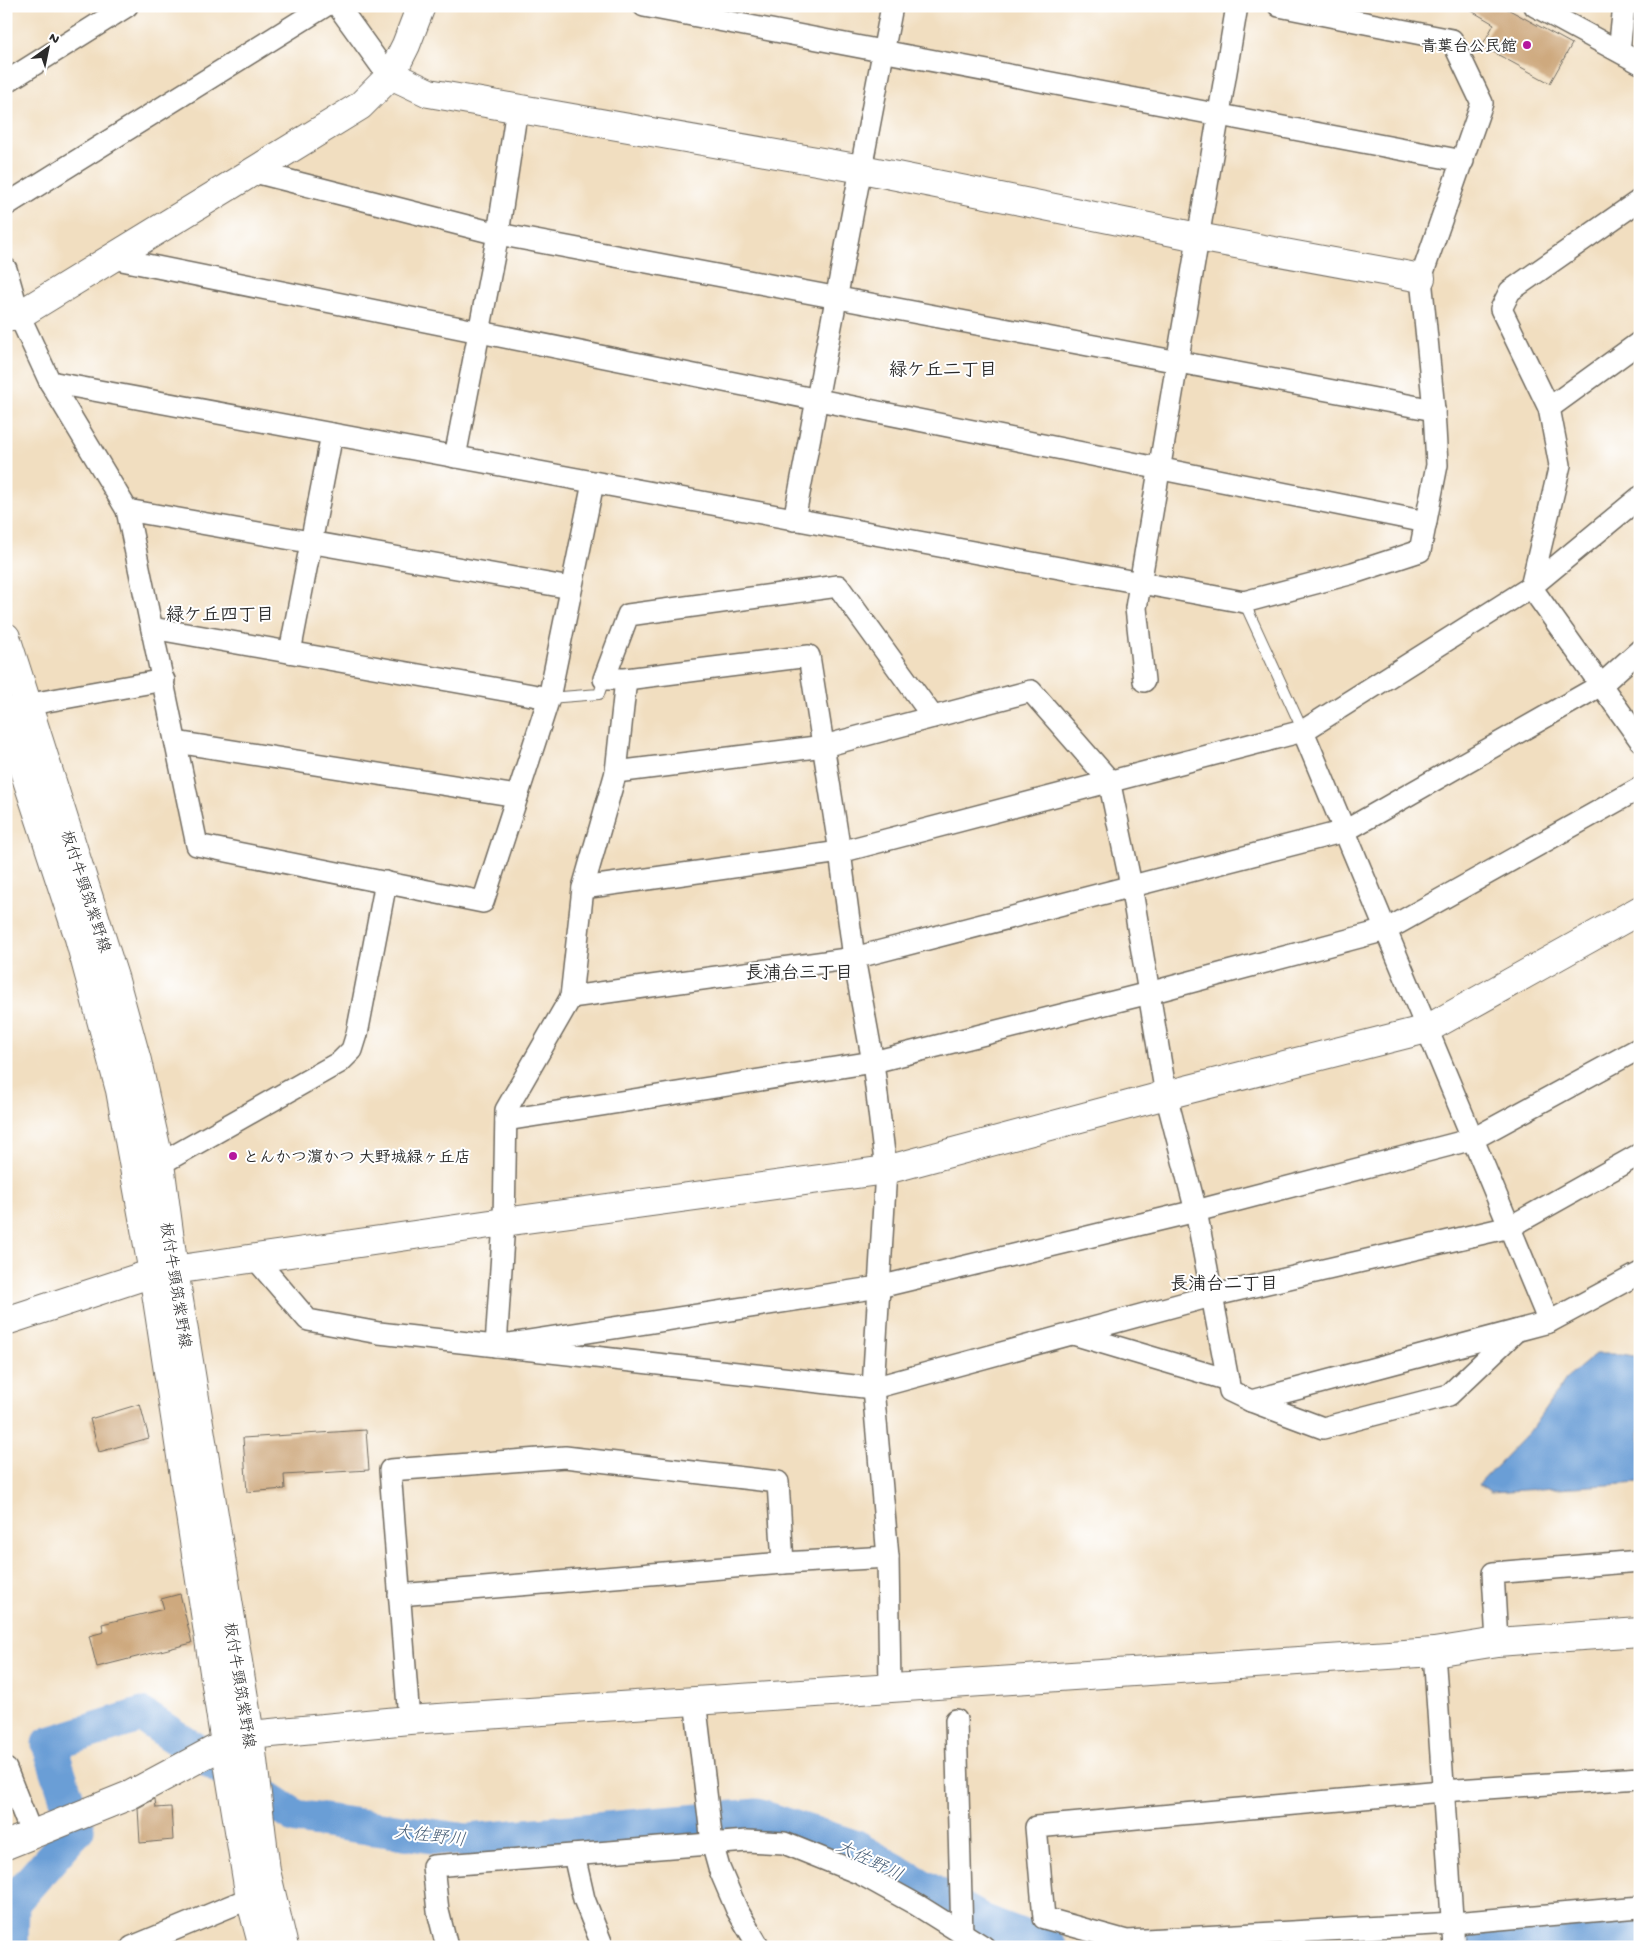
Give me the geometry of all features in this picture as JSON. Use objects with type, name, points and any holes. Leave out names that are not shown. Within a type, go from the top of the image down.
[{"type":"street","points":[[6,82],[127,6]]},
{"type":"street","points":[[6,205],[325,6]]},
{"type":"street","points":[[338,6],[382,67],[391,75],[430,93],[862,169],[1198,237],[1421,278]]},
{"type":"street","points":[[13,316],[112,258],[251,171],[360,106],[391,75],[406,45],[421,6]]},
{"type":"street","points":[[644,6],[1463,162]]},
{"type":"street","points":[[794,520],[892,6]]},
{"type":"street","points":[[1144,681],[1136,608],[1237,6]]},
{"type":"street","points":[[50,382],[1244,602],[1353,573],[1420,551],[1437,465],[1434,410],[1421,278],[1482,103],[1452,40],[1279,6]]},
{"type":"street","points":[[1535,6],[1640,63]]},
{"type":"street","points":[[1619,51],[1624,6]]},
{"type":"street","points":[[455,457],[498,234],[517,108]]},
{"type":"street","points":[[251,171],[498,234],[1434,410]]},
{"type":"street","points":[[1640,200],[1510,290],[1501,309],[1549,408],[1560,465],[1531,587],[1640,740]]},
{"type":"street","points":[[112,258],[1426,522]]},
{"type":"street","points":[[6,268],[13,316],[50,382],[127,510],[197,845],[483,902],[549,698],[594,483]]},
{"type":"street","points":[[1549,408],[1640,342]]},
{"type":"street","points":[[290,652],[332,434]]},
{"type":"street","points":[[583,888],[840,852],[1109,780],[1304,731],[1531,587],[1640,498]]},
{"type":"street","points":[[127,510],[571,588]]},
{"type":"street","points":[[890,1688],[888,1557],[873,1388],[886,1170],[873,1062],[854,958],[840,852],[809,656],[626,679],[604,679],[628,615],[838,586],[933,717]]},
{"type":"street","points":[[152,628],[549,698]]},
{"type":"street","name":"板付牛頸筑紫野線","points":[[6,637],[14,710],[120,1090],[164,1271],[250,1735],[266,1871],[284,1947]]},
{"type":"street","points":[[571,997],[854,958],[1345,831],[1600,685],[1640,650]]},
{"type":"street","points":[[496,1346],[504,1222],[506,1110],[571,997],[583,888],[616,772],[626,679]]},
{"type":"street","points":[[14,710],[164,680]]},
{"type":"street","points":[[616,772],[824,746],[1031,691],[1109,780],[1132,885],[1166,1095],[1196,1211],[1230,1391],[1251,1401],[1323,1428],[1449,1395],[1518,1329]]},
{"type":"street","name":"板付牛頸筑紫野線","points":[[14,710],[114,977],[137,1061],[160,1164],[164,1271],[225,1744],[250,1898],[263,1947]]},
{"type":"street","points":[[1304,731],[1549,1322]]},
{"type":"street","points":[[176,742],[517,796]]},
{"type":"street","points":[[506,1120],[873,1062],[1149,993],[1386,930],[1640,788]]},
{"type":"street","points":[[160,1164],[340,1062],[352,1050],[357,1034],[386,882]]},
{"type":"street","points":[[6,1321],[164,1271],[886,1170],[1166,1095],[1427,1030],[1640,910]]},
{"type":"street","points":[[496,1346],[879,1288],[1196,1211],[1473,1139],[1640,1048]]},
{"type":"street","points":[[254,1257],[308,1320],[378,1333],[873,1388],[1211,1296],[1510,1227],[1640,1154]]},
{"type":"street","points":[[1251,1401],[1549,1322],[1640,1273]]},
{"type":"street","points":[[1073,1334],[1228,1380]]},
{"type":"street","points":[[410,1720],[390,1470],[565,1456],[778,1482],[783,1563]]},
{"type":"street","points":[[399,1595],[783,1563],[888,1557]]},
{"type":"street","points":[[1497,1642],[1493,1573],[1640,1561]]},
{"type":"street","points":[[6,1845],[130,1795],[225,1744],[250,1735],[410,1720],[695,1700],[1434,1652],[1497,1642],[1640,1632]]},
{"type":"street","points":[[1434,1652],[1454,1947]]},
{"type":"street","points":[[695,1700],[712,1844],[719,1868],[737,1910],[759,1947]]},
{"type":"street","points":[[956,1720],[962,1935]]},
{"type":"street","points":[[6,1769],[37,1834]]},
{"type":"street","points":[[1640,1778],[1442,1791],[1036,1827],[1044,1918],[1127,1941],[1453,1923],[1640,1907]]},
{"type":"street","points":[[447,1947],[438,1911],[433,1866],[747,1841],[784,1843],[861,1874],[918,1905],[962,1935],[984,1947]]},
{"type":"street","points":[[574,1855],[584,1899],[603,1947]]},
{"type":"street","points":[[132,1947],[250,1898]]},
{"type":"lane","points":[[1244,602],[1304,731]]},
{"type":"lane","points":[[549,698],[599,694],[604,679]]},
{"type":"water","points":[[1596,1354],[1622,1354],[1640,1357],[1640,1483],[1491,1492],[1479,1484],[1530,1431],[1566,1379]]},
{"type":"building","name":"青葉台公民館","points":[[1463,6],[1502,6],[1572,44],[1550,83],[1482,46],[1494,24]]},
{"type":"building","points":[[140,1404],[149,1438],[99,1452],[90,1419]]},
{"type":"building","points":[[366,1430],[369,1470],[284,1475],[285,1489],[247,1492],[243,1438]]},
{"type":"building","points":[[180,1594],[192,1643],[97,1667],[89,1636],[104,1632],[102,1624],[164,1609],[161,1599]]},
{"type":"building","points":[[155,1799],[156,1808],[171,1807],[173,1840],[140,1843],[138,1808]]},
{"type":"waterway","name":"大佐野川","points":[[11,1947],[12,1903],[77,1829],[49,1744],[142,1715],[296,1817],[467,1841],[757,1816],[854,1847],[982,1921],[1050,1947]]},
{"type":"waterway","name":"大佐野川","points":[[1475,1947],[1640,1934]]},
{"type":"place","name":"青葉台公民館","points":[[1527,45]]},
{"type":"place","name":"とんかつ濵かつ 大野城緑ヶ丘店","points":[[233,1156]]},
{"type":"district","name":"緑ケ丘二丁目","points":[[943,369]]},
{"type":"district","name":"緑ケ丘四丁目","points":[[220,614]]},
{"type":"district","name":"長浦台三丁目","points":[[799,972]]},
{"type":"district","name":"長浦台二丁目","points":[[1224,1283]]}]
